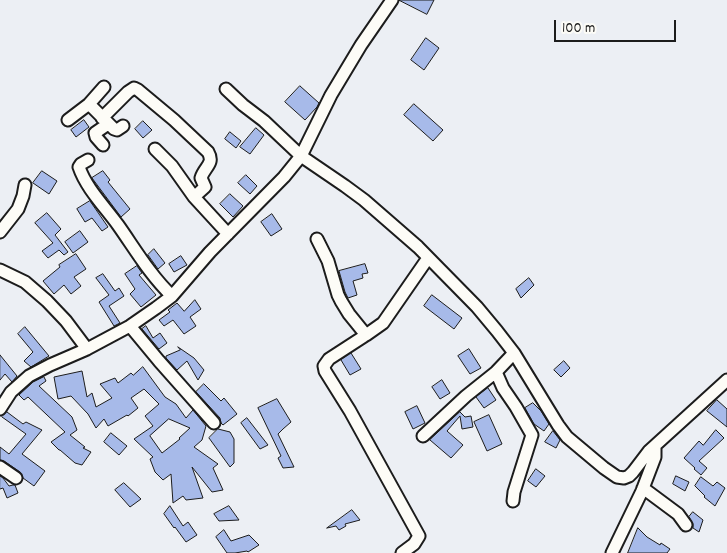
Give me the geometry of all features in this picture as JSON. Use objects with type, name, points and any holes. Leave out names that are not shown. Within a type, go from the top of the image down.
[{"type":"street","points":[[0,409],[11,392],[29,376],[87,349],[130,326],[172,296],[194,270],[284,177],[301,156],[331,95],[361,45],[392,0]]},
{"type":"street","points":[[68,120],[89,104],[104,87]]},
{"type":"street","points":[[103,145],[95,133],[130,90],[134,88],[138,90],[208,152],[210,157],[209,163],[203,171],[201,178],[205,187],[194,197]]},
{"type":"street","points":[[226,90],[264,121],[301,156],[364,200],[418,247],[477,307],[514,353],[567,437],[617,477],[624,478],[633,472],[649,451],[727,380]]},
{"type":"street","points":[[89,104],[116,130],[123,126]]},
{"type":"street","points":[[155,149],[172,166],[194,197],[228,234]]},
{"type":"street","points":[[88,160],[80,164],[79,167],[86,183],[161,285],[172,296]]},
{"type":"street","points":[[0,232],[18,209],[25,185]]},
{"type":"street","points":[[317,239],[326,256],[341,301],[366,336]]},
{"type":"street","points":[[402,553],[414,544],[419,536],[343,399],[325,371],[324,366],[330,359],[383,323],[428,258]]},
{"type":"street","points":[[0,270],[24,282],[47,301],[59,313],[87,349]]},
{"type":"street","points":[[130,326],[214,423]]},
{"type":"street","points":[[423,436],[466,396],[496,372],[514,353]]},
{"type":"street","points":[[496,372],[503,388],[532,435],[514,492],[514,501]]},
{"type":"street","points":[[612,553],[643,488],[655,456],[655,446]]},
{"type":"street","points":[[0,467],[16,478]]},
{"type":"street","points":[[643,488],[678,514],[686,525]]},
{"type":"building","points":[[399,0],[434,0],[427,14]]},
{"type":"building","points":[[426,38],[439,48],[424,70],[411,60]]},
{"type":"building","points":[[300,86],[319,103],[305,120],[285,102]]},
{"type":"building","points":[[414,104],[443,130],[433,141],[404,115]]},
{"type":"building","points":[[84,120],[89,127],[76,137],[71,130]]},
{"type":"building","points":[[143,121],[152,130],[143,138],[135,129]]},
{"type":"building","points":[[256,128],[264,135],[250,154],[240,147]]},
{"type":"building","points":[[230,132],[241,141],[236,148],[225,139]]},
{"type":"building","points":[[42,171],[57,181],[49,194],[33,183]]},
{"type":"building","points":[[103,171],[110,180],[108,182],[130,209],[121,217],[92,178]]},
{"type":"building","points":[[246,175],[257,186],[250,194],[238,183]]},
{"type":"building","points":[[230,194],[243,206],[233,217],[220,204]]},
{"type":"building","points":[[90,201],[108,227],[102,231],[92,218],[85,222],[77,209]]},
{"type":"building","points":[[47,213],[61,229],[55,235],[68,252],[64,255],[59,250],[48,258],[42,251],[53,243],[35,223]]},
{"type":"building","points":[[272,214],[282,229],[271,236],[261,222]]},
{"type":"building","points":[[80,231],[88,242],[73,253],[65,242]]},
{"type":"building","points":[[154,249],[165,263],[158,269],[148,255]]},
{"type":"building","points":[[76,254],[86,269],[74,277],[81,286],[71,294],[64,285],[54,294],[43,281],[60,267],[59,265]]},
{"type":"building","points":[[181,256],[187,265],[174,272],[169,264]]},
{"type":"building","points":[[365,264],[368,273],[362,274],[363,278],[353,281],[357,295],[348,298],[339,271]]},
{"type":"building","points":[[137,266],[142,273],[139,275],[156,295],[141,307],[130,294],[135,289],[125,274]]},
{"type":"building","points":[[103,274],[115,291],[119,288],[124,296],[109,306],[120,323],[114,326],[99,302],[109,295],[96,278]]},
{"type":"building","points":[[529,278],[534,285],[521,298],[516,289]]},
{"type":"building","points":[[432,295],[462,318],[454,329],[424,306]]},
{"type":"building","points":[[195,300],[201,309],[190,317],[196,326],[184,334],[173,320],[164,326],[159,320],[170,312],[168,310],[177,303],[184,311]]},
{"type":"building","points":[[146,326],[153,338],[160,333],[167,343],[159,349],[142,329]]},
{"type":"building","points":[[25,327],[49,356],[31,367],[24,361],[33,352],[18,334]]},
{"type":"building","points":[[178,347],[194,358],[204,370],[198,380],[187,361],[177,370],[166,358],[166,356],[180,350]]},
{"type":"building","points":[[469,349],[481,368],[470,374],[458,356]]},
{"type":"building","points":[[351,353],[361,369],[350,375],[341,360]]},
{"type":"building","points":[[0,355],[17,376],[12,382],[5,374],[0,380]]},
{"type":"building","points":[[564,361],[570,368],[561,377],[554,370]]},
{"type":"building","points":[[143,367],[165,397],[176,404],[186,418],[193,410],[206,426],[202,440],[194,447],[218,464],[213,468],[223,490],[212,492],[192,467],[203,498],[186,500],[183,496],[173,503],[171,474],[163,480],[155,472],[150,459],[153,457],[134,439],[153,426],[145,416],[159,404],[144,389],[131,398],[138,408],[128,416],[108,426],[104,419],[96,428],[88,414],[71,396],[58,399],[54,377],[82,371],[87,397],[92,393],[96,407],[112,398],[100,384],[115,378],[118,383],[131,373],[133,375]],"holes":[[[169,419],[190,428],[180,439],[162,453],[150,436]]]},
{"type":"building","points":[[44,377],[46,381],[39,386],[72,417],[77,430],[70,435],[85,447],[83,448],[91,452],[82,465],[75,463],[51,442],[65,432],[28,397],[24,400],[19,395],[33,382]]},
{"type":"building","points":[[442,380],[450,393],[440,399],[432,387]]},
{"type":"building","points":[[204,384],[221,401],[224,398],[237,414],[223,425],[220,418],[196,392]]},
{"type":"building","points":[[488,388],[496,400],[484,408],[476,397]]},
{"type":"building","points":[[277,399],[291,422],[278,434],[294,467],[283,468],[278,458],[281,456],[258,408]]},
{"type":"building","points":[[717,400],[727,409],[727,427],[707,411]]},
{"type":"building","points":[[533,403],[541,411],[549,424],[544,431],[534,424],[525,408]]},
{"type":"building","points":[[417,406],[425,423],[413,429],[405,412]]},
{"type":"building","points":[[7,412],[23,424],[26,422],[42,430],[22,454],[45,471],[34,486],[23,478],[20,472],[0,460],[0,447],[9,454],[26,434],[2,417]]},
{"type":"building","points":[[460,412],[465,417],[471,416],[473,427],[462,429],[460,416],[447,431],[463,445],[451,458],[430,440]]},
{"type":"building","points":[[489,415],[502,444],[487,451],[474,422]]},
{"type":"building","points":[[247,418],[268,445],[260,449],[241,423]]},
{"type":"building","points":[[218,429],[230,432],[234,439],[234,463],[230,467],[209,438]]},
{"type":"building","points":[[716,430],[724,438],[699,461],[707,468],[701,475],[684,458],[699,441],[703,445]]},
{"type":"building","points":[[553,431],[560,440],[556,448],[545,442]]},
{"type":"building","points":[[111,433],[127,446],[119,455],[104,442]]},
{"type":"building","points":[[536,469],[545,476],[536,487],[528,481]]},
{"type":"building","points":[[0,476],[9,486],[15,485],[18,493],[7,498],[3,488],[0,489]]},
{"type":"building","points":[[676,476],[689,482],[685,491],[673,484]]},
{"type":"building","points":[[701,477],[713,486],[717,482],[725,488],[715,506],[695,486]]},
{"type":"building","points":[[124,483],[141,499],[130,507],[115,490]]},
{"type":"building","points":[[170,506],[183,526],[188,522],[197,535],[186,542],[164,514]]},
{"type":"building","points":[[229,506],[239,520],[219,521],[214,514]]},
{"type":"building","points":[[352,510],[360,520],[345,524],[346,526],[339,530],[336,526],[327,528]]},
{"type":"building","points":[[693,512],[703,520],[699,532],[693,528],[689,517]]},
{"type":"building","points":[[638,528],[647,537],[670,549],[667,553],[628,553]]},
{"type":"building","points":[[224,530],[231,541],[249,535],[259,545],[248,552],[227,553],[216,537]]}]
